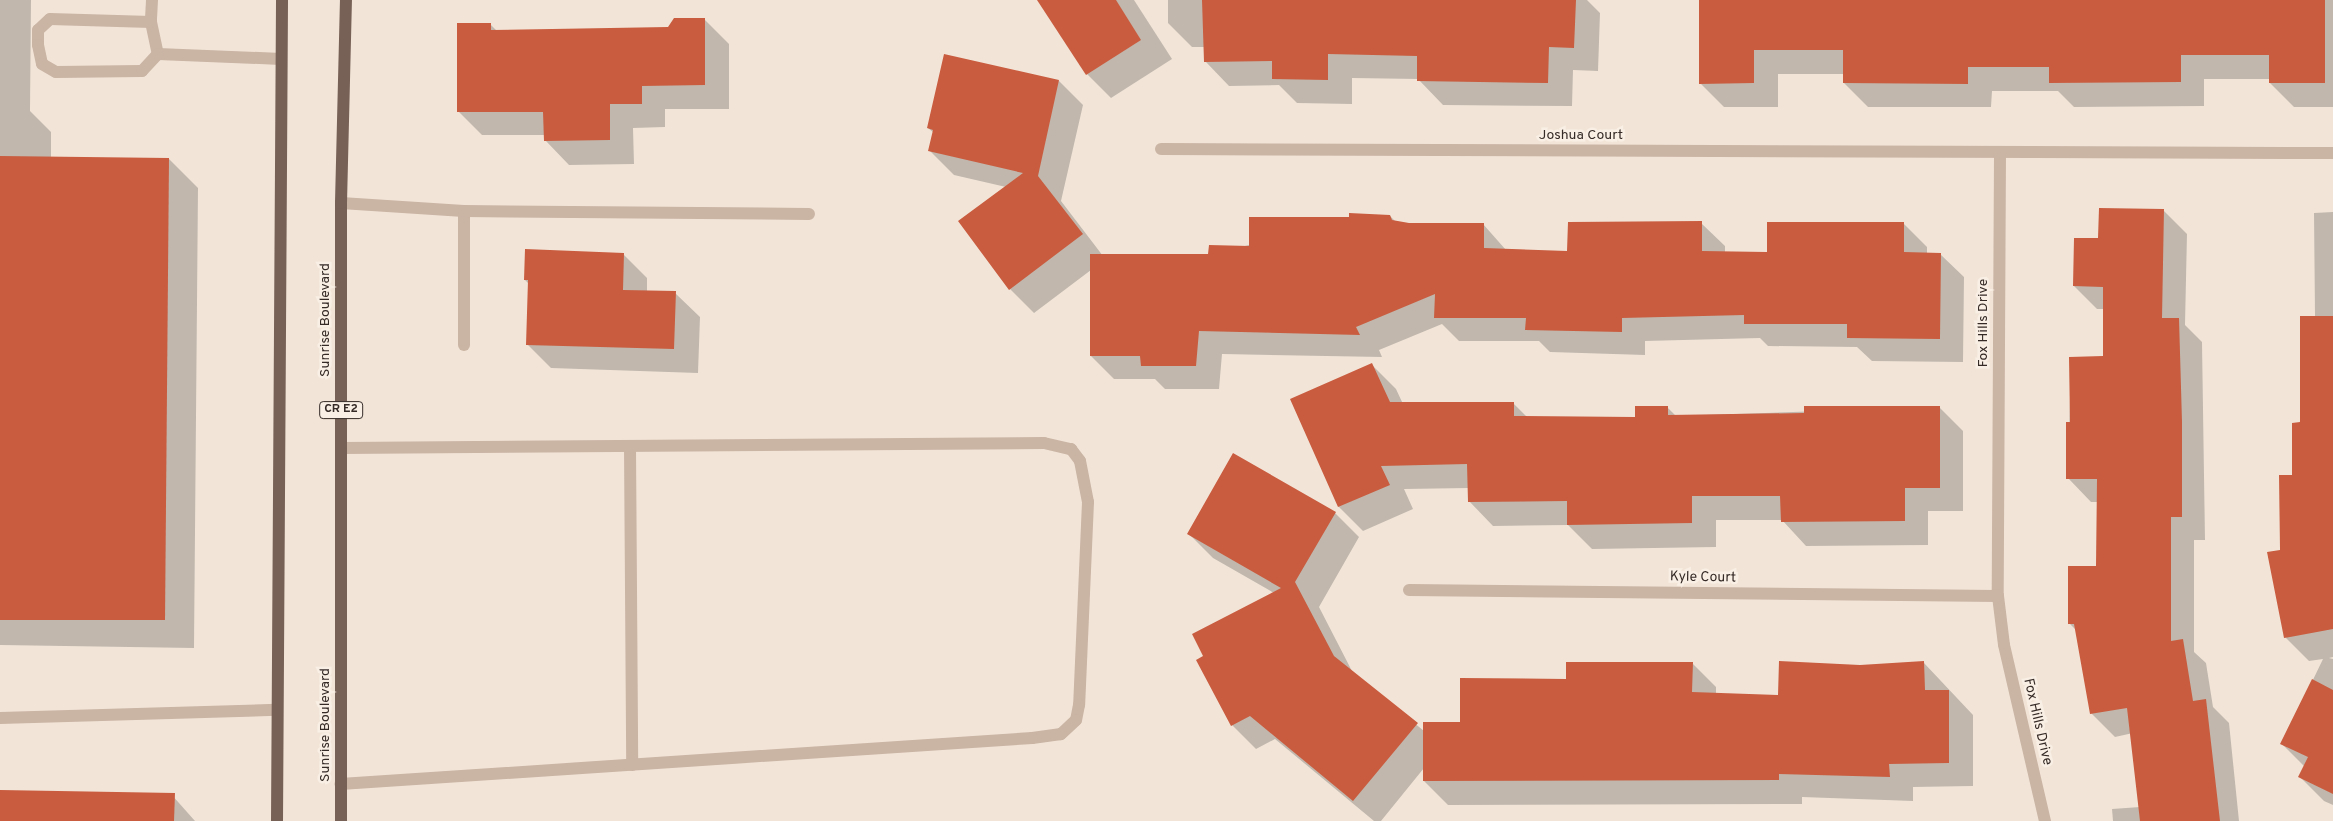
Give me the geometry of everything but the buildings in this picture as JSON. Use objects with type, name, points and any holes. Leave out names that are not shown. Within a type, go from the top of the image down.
[{"type":"main road","points":[[276,821],[282,0]]},
{"type":"main road","name":"Sunrise Boulevard","points":[[341,821],[341,204],[346,0]]},
{"type":"street","points":[[152,0],[152,22],[158,54]]},
{"type":"street","points":[[152,22],[50,18],[38,30],[38,45],[42,64],[56,72],[142,71],[158,54],[281,60]]},
{"type":"street","name":"Joshua Court","points":[[1161,149],[2000,154]]},
{"type":"street","points":[[2000,154],[2333,153]]},
{"type":"street","name":"Fox Hills Drive","points":[[2000,154],[1998,596],[2004,645],[2045,821]]},
{"type":"street","points":[[341,204],[464,211],[809,214]]},
{"type":"street","points":[[464,211],[464,345]]},
{"type":"street","points":[[341,448],[1044,443],[1071,449],[1080,461],[1088,502],[1079,705],[1076,720],[1061,734],[1032,738],[341,784]]},
{"type":"street","points":[[630,446],[632,765]]},
{"type":"street","name":"Kyle Court","points":[[1409,590],[1998,596]]},
{"type":"street","points":[[0,718],[277,710]]}]
